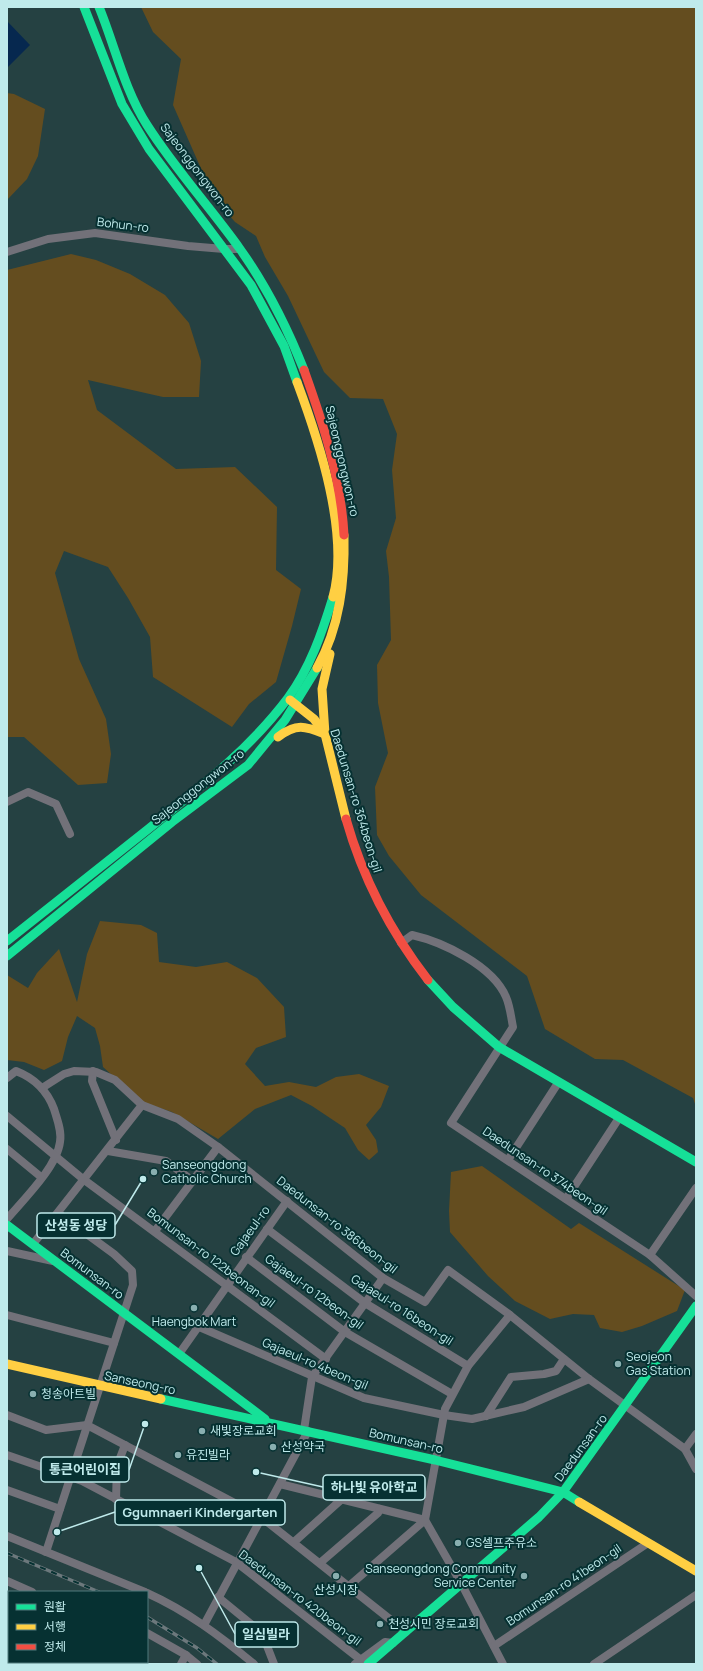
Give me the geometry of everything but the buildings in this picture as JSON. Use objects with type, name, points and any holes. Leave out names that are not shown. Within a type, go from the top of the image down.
[{"type":"main road","name":"Sajeonggongwon-ro","points":[[7,941],[195,792],[241,751],[288,698],[308,666],[323,631],[336,585],[337,532],[329,484],[312,422],[284,346],[251,285],[149,149],[122,104],[84,7]]},
{"type":"main road","name":"Sajeonggongwon-ro","points":[[7,956],[172,822],[248,765],[259,755],[274,737],[296,705],[328,647],[336,621],[345,576],[344,517],[329,449],[297,350],[269,294],[222,222],[147,125],[128,90],[99,7]]},
{"type":"main road","points":[[259,755],[287,729],[294,726],[302,726],[325,734],[322,689],[336,621]]},
{"type":"main road","name":"Daedunsan-ro 364beon-gil","points":[[288,698],[317,722],[325,734],[333,770],[358,857],[384,915],[418,968],[444,1000],[472,1027],[498,1047],[696,1162]]},
{"type":"main road","name":"Bomunsan-ro","points":[[7,1225],[269,1422],[435,1460],[563,1492],[696,1571]]},
{"type":"main road","name":"Daedunsan-ro","points":[[361,1663],[393,1643],[406,1632],[539,1517],[563,1492],[626,1407],[696,1306]]},
{"type":"main road","name":"Sanseong-ro","points":[[7,1364],[101,1387],[269,1422]]},
{"type":"street","name":"Bohun-ro","points":[[7,252],[48,239],[95,233],[224,249],[239,249]]},
{"type":"street","points":[[7,802],[28,792],[56,804],[70,834]]},
{"type":"street","points":[[401,942],[412,936],[427,939],[451,948],[475,964],[498,984],[506,997],[513,1027],[498,1047]]},
{"type":"street","name":"Daedunsan-ro 374beon-gil","points":[[498,1047],[451,1123],[650,1255],[696,1296]]},
{"type":"street","points":[[7,1078],[16,1071],[30,1077],[42,1088],[51,1102],[58,1122],[60,1141],[56,1157],[7,1219]]},
{"type":"street","name":"Daedunsan-ro 386beon-gil","points":[[42,1088],[64,1074],[74,1071],[94,1071],[114,1080],[142,1105],[178,1119],[218,1147],[383,1278],[426,1302],[448,1270],[510,1315],[564,1360],[626,1407],[685,1449]]},
{"type":"street","points":[[94,1071],[92,1081],[116,1140]]},
{"type":"street","points":[[508,1160],[558,1083]]},
{"type":"street","points":[[33,1244],[83,1179],[108,1151],[142,1105]]},
{"type":"street","name":"Bomunsan-ro 122beonan-gil","points":[[7,1116],[83,1179],[326,1359]]},
{"type":"street","points":[[566,1199],[619,1118]]},
{"type":"street","points":[[155,1231],[218,1147]]},
{"type":"street","points":[[7,1149],[41,1177]]},
{"type":"street","points":[[108,1151],[166,1161],[193,1181]]},
{"type":"street","points":[[650,1255],[696,1188]]},
{"type":"street","name":"Gajaeul-ro","points":[[178,1354],[287,1201]]},
{"type":"street","name":"Bomunsan-ro","points":[[58,1213],[114,1254],[132,1271],[133,1285],[125,1313]]},
{"type":"street","name":"Gajaeul-ro 16beon-gil","points":[[266,1229],[365,1303],[468,1366]]},
{"type":"street","points":[[7,1251],[56,1262]]},
{"type":"street","name":"Gajaeul-ro 12beon-gil","points":[[246,1257],[345,1332],[452,1394]]},
{"type":"street","points":[[204,1625],[236,1562],[264,1519],[306,1430],[312,1377],[383,1278]]},
{"type":"street","points":[[46,1552],[125,1313]]},
{"type":"street","points":[[7,1315],[114,1343]]},
{"type":"street","points":[[503,1664],[425,1520],[445,1409],[468,1366],[510,1315]]},
{"type":"street","name":"Gajaeul-ro 4beon-gil","points":[[197,1326],[312,1377],[364,1398],[444,1415],[472,1419],[524,1407],[589,1379]]},
{"type":"street","points":[[486,1416],[511,1377],[544,1374],[556,1371],[564,1360]]},
{"type":"street","points":[[7,1415],[46,1430],[87,1425],[264,1519],[398,1624],[406,1632]]},
{"type":"street","points":[[696,1434],[685,1449],[696,1469]]},
{"type":"street","points":[[116,1499],[117,1466],[125,1445]]},
{"type":"street","name":"Daedunsan-ro 420beon-gil","points":[[7,1455],[70,1476],[236,1562],[361,1663]]},
{"type":"street","points":[[280,1484],[425,1520]]},
{"type":"street","points":[[7,1490],[60,1509]]},
{"type":"street","points":[[294,1542],[342,1499]]},
{"type":"street","points":[[320,1563],[378,1513],[380,1509]]},
{"type":"street","points":[[349,1586],[425,1520]]},
{"type":"street","points":[[7,1536],[144,1591]]},
{"type":"street","name":"Bomunsan-ro 41beon-gil","points":[[494,1646],[648,1543]]},
{"type":"street","points":[[7,1581],[30,1591]]},
{"type":"street","points":[[148,1593],[167,1602],[215,1632],[254,1664]]},
{"type":"street","points":[[594,1664],[696,1595]]},
{"type":"street","points":[[218,1597],[262,1633],[274,1664]]},
{"type":"street","points":[[148,1634],[186,1655],[197,1664]]},
{"type":"street","points":[[181,1664],[186,1655]]},
{"type":"shaded area","points":[[141,7],[696,7],[696,1107],[693,1098],[623,1060],[595,1059],[545,1029],[527,976],[421,895],[389,856],[377,835],[375,787],[388,753],[378,703],[377,665],[391,640],[389,577],[386,551],[396,518],[392,470],[397,434],[383,399],[350,398],[324,372],[288,296],[265,257],[256,236],[235,222],[214,198],[173,105],[181,59],[153,32]]},
{"type":"shaded area","points":[[7,93],[14,94],[45,109],[38,156],[27,179],[7,200]]},
{"type":"shaded area","points":[[71,254],[96,260],[130,274],[165,295],[189,323],[201,361],[199,397],[163,397],[88,380],[97,410],[176,469],[235,467],[277,507],[276,570],[301,589],[276,682],[249,704],[232,727],[153,677],[150,637],[128,598],[108,567],[64,551],[55,573],[79,659],[106,719],[111,754],[107,783],[78,785],[24,737],[7,737],[7,270]]},
{"type":"shaded area","points":[[100,921],[141,925],[157,933],[159,962],[196,967],[227,962],[257,978],[284,1007],[286,1037],[256,1048],[245,1064],[265,1086],[289,1082],[316,1087],[336,1077],[359,1074],[389,1086],[381,1107],[366,1125],[376,1140],[378,1152],[369,1160],[358,1150],[345,1128],[312,1106],[291,1095],[255,1109],[218,1139],[172,1112],[142,1102],[103,1067],[100,1046],[95,1028],[77,1016],[68,1037],[62,1061],[44,1070],[24,1062],[7,1060],[7,975],[28,988],[37,973],[59,949],[77,1002],[87,954]]},
{"type":"shaded area","points":[[482,1166],[571,1229],[579,1223],[685,1290],[677,1311],[642,1326],[622,1332],[600,1328],[594,1315],[573,1314],[550,1319],[515,1301],[488,1276],[450,1232],[449,1211],[451,1172]]},
{"type":"water","points":[[7,21],[30,45],[7,68]]},
{"type":"railway","points":[[7,1553],[97,1591]]},
{"type":"railway","points":[[148,1618],[197,1648],[217,1664]]},
{"type":"traffic: fast","points":[[84,7],[122,104],[149,149],[251,285],[284,346],[297,382]]},
{"type":"traffic: fast","points":[[99,7],[126,82],[139,111],[169,157],[229,233],[250,263],[276,308],[291,338],[304,370]]},
{"type":"traffic: fast","points":[[7,941],[185,800],[257,735],[288,698],[303,675],[320,637],[333,597]]},
{"type":"traffic: fast","points":[[7,956],[172,822],[248,765],[285,720],[317,668]]},
{"type":"traffic: fast","points":[[428,980],[453,1007],[499,1047],[696,1162]]},
{"type":"traffic: fast","points":[[7,1225],[265,1419]]},
{"type":"traffic: fast","points":[[368,1664],[539,1517],[563,1492],[696,1306]]},
{"type":"traffic: fast","points":[[161,1399],[435,1460],[563,1492],[579,1502]]},
{"type":"traffic: slow","points":[[297,382],[323,459],[335,517],[338,545],[337,572],[333,597]]},
{"type":"traffic: slow","points":[[317,668],[331,636],[340,603],[344,535]]},
{"type":"traffic: slow","points":[[278,737],[290,730],[301,727],[325,734],[322,689],[330,654]]},
{"type":"traffic: slow","points":[[290,700],[314,719],[325,734],[346,819]]},
{"type":"traffic: slow","points":[[7,1364],[161,1399]]},
{"type":"traffic: slow","points":[[579,1502],[696,1571]]},
{"type":"traffic: jam","points":[[304,370],[330,451],[339,493],[344,535]]},
{"type":"traffic: jam","points":[[346,819],[361,863],[379,904],[402,943],[428,980]]},
{"type":"place","name":"Sanseongdong Catholic Church","points":[[154,1172]]},
{"type":"place","name":"산성동 성당","points":[[143,1179]]},
{"type":"place","name":"Haengbok Mart","points":[[194,1308]]},
{"type":"place","name":"Seojeon Gas Station","points":[[618,1364]]},
{"type":"place","name":"청송아트빌","points":[[33,1394]]},
{"type":"place","name":"통큰어린이집","points":[[145,1424]]},
{"type":"place","name":"새빛장로교회","points":[[202,1431]]},
{"type":"place","name":"산성약국","points":[[273,1447]]},
{"type":"place","name":"유진빌라","points":[[178,1455]]},
{"type":"place","name":"하나빛 유아학교","points":[[256,1472]]},
{"type":"place","name":"Ggumnaeri Kindergarten","points":[[57,1532]]},
{"type":"place","name":"GS셀프주유소","points":[[458,1543]]},
{"type":"place","name":"일심빌라","points":[[199,1568]]},
{"type":"place","name":"산성시장","points":[[336,1576]]},
{"type":"place","name":"Sanseongdong Community Service Center","points":[[524,1576]]},
{"type":"place","name":"천성시민 장로교회","points":[[380,1624]]}]
